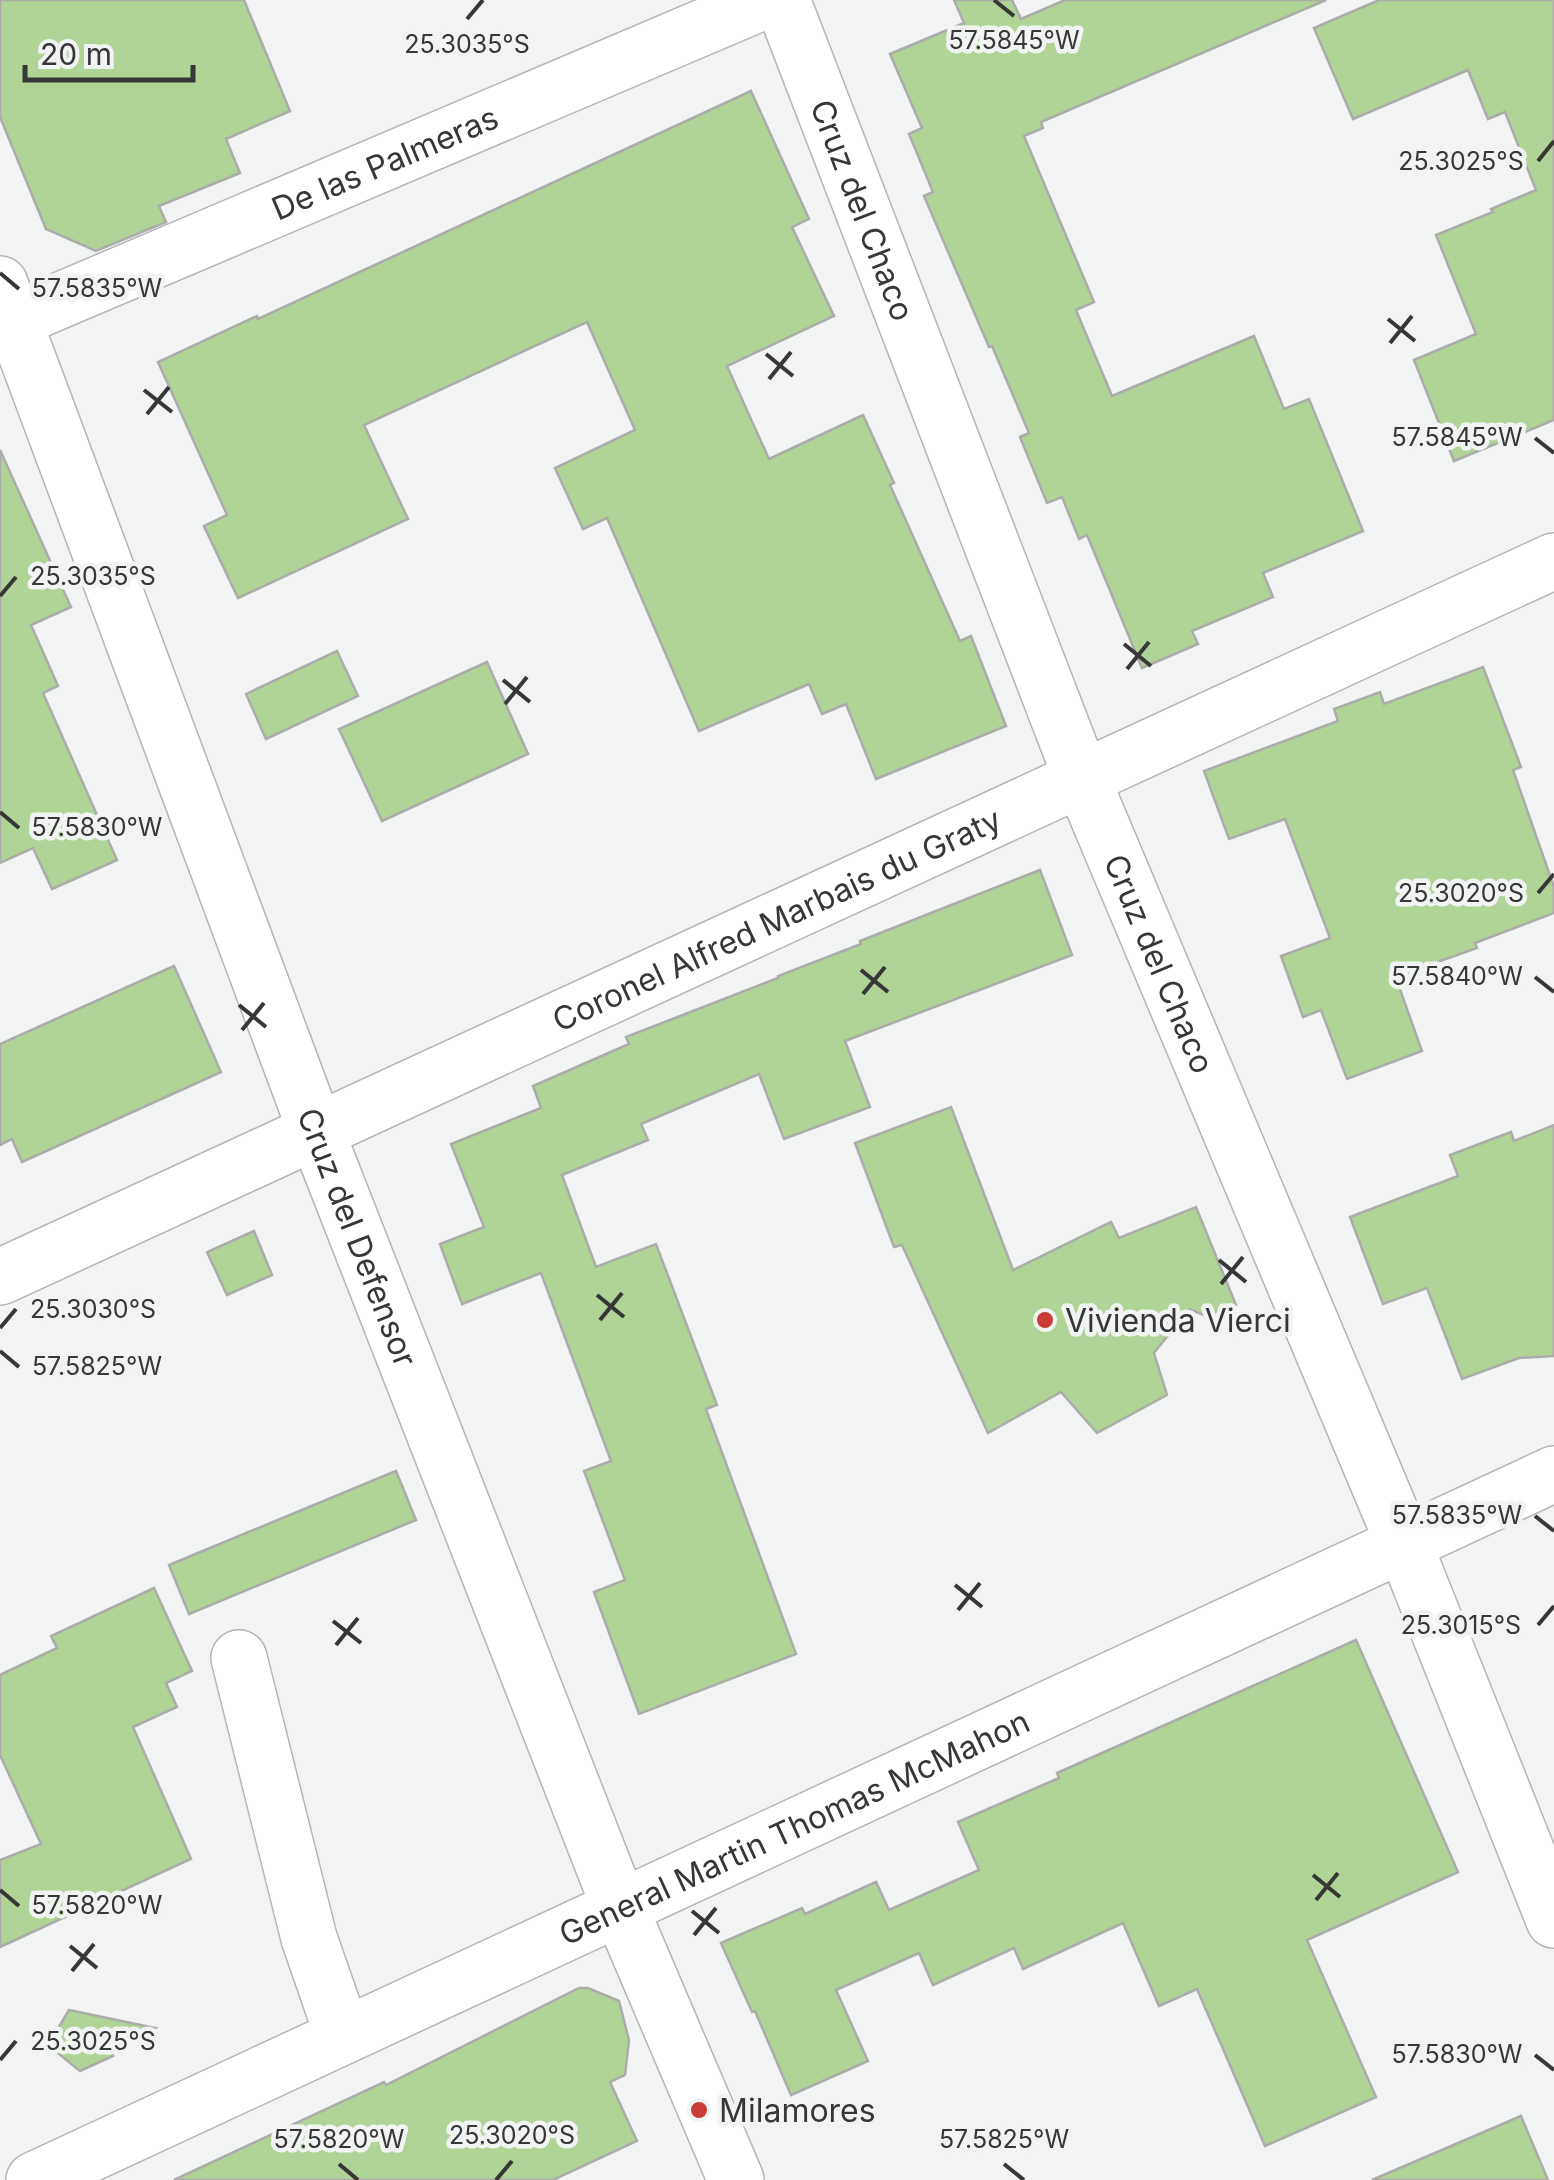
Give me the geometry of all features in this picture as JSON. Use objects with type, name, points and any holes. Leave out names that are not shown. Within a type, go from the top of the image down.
[{"type":"street","name":"De las Palmeras","points":[[5,310],[767,0]]},
{"type":"street","name":"Cruz del Chaco","points":[[782,0],[1082,779],[1404,1544],[1554,1920]]},
{"type":"street","name":"Cruz del Defensor","points":[[5,310],[316,1131],[620,1908],[736,2180]]},
{"type":"street","name":"Coronel Alfred Marbais du Graty","points":[[0,1277],[1554,562]]},
{"type":"street","name":"General Martin Thomas McMahon","points":[[34,2180],[1554,1474]]},
{"type":"street","points":[[240,1658],[309,1938],[343,2036]]},
{"type":"building","points":[[0,0],[244,0],[290,111],[226,139],[240,173],[159,206],[166,222],[96,251],[46,229],[0,117]]},
{"type":"building","points":[[954,0],[1012,0],[1021,19],[1065,0],[1326,0],[1041,122],[1043,128],[1024,136],[1094,302],[1076,310],[1112,396],[1254,336],[1284,409],[1309,399],[1363,531],[1263,573],[1273,597],[1192,631],[1198,644],[1142,668],[1087,535],[1079,539],[1062,497],[1047,503],[1020,437],[1029,433],[924,196],[933,192],[909,134],[922,128],[890,54],[964,23]]},
{"type":"building","points":[[1379,0],[1554,0],[1554,420],[1454,461],[1414,360],[1476,334],[1436,235],[1536,190],[1505,112],[1488,119],[1468,70],[1353,119],[1314,28]]},
{"type":"building","points":[[751,91],[809,219],[792,227],[834,316],[727,366],[769,459],[863,415],[960,641],[971,636],[1006,726],[876,779],[846,704],[822,714],[809,684],[699,731],[607,518],[583,529],[555,468],[635,430],[587,322],[364,425],[408,519],[238,598],[204,526],[227,515],[158,362]]},
{"type":"building","points":[[0,450],[71,607],[31,625],[58,686],[43,693],[117,860],[52,889],[33,848],[0,863]]},
{"type":"building","points":[[337,651],[358,696],[266,739],[246,694]]},
{"type":"building","points":[[487,662],[528,754],[382,821],[339,729]]},
{"type":"building","points":[[1483,667],[1521,767],[1513,770],[1554,887],[1554,913],[1475,943],[1477,948],[1397,981],[1422,1051],[1347,1079],[1321,1010],[1303,1017],[1281,956],[1330,938],[1285,819],[1229,839],[1204,771],[1338,721],[1334,709],[1380,692],[1384,704]]},
{"type":"building","points":[[1040,870],[1072,955],[845,1041],[870,1107],[784,1139],[759,1074],[641,1124],[648,1140],[562,1175],[596,1267],[656,1244],[717,1405],[706,1409],[796,1654],[639,1714],[594,1592],[625,1580],[584,1471],[611,1461],[541,1273],[462,1304],[440,1244],[484,1227],[451,1144],[541,1108],[533,1086],[629,1044],[626,1037]]},
{"type":"building","points":[[174,966],[221,1072],[22,1162],[12,1139],[0,1145],[0,1044]]},
{"type":"building","name":"Vivienda Vierci","points":[[951,1107],[1013,1270],[1111,1222],[1119,1238],[1196,1207],[1236,1305],[1206,1316],[1189,1309],[1154,1353],[1167,1395],[1097,1433],[1061,1392],[988,1433],[902,1245],[894,1247],[855,1143]]},
{"type":"building","points":[[1554,1125],[1554,1356],[1519,1358],[1462,1379],[1427,1288],[1383,1304],[1350,1217],[1458,1176],[1450,1155],[1511,1132],[1514,1141]]},
{"type":"building","points":[[254,1231],[272,1275],[227,1295],[207,1252]]},
{"type":"building","points":[[396,1471],[416,1520],[189,1614],[169,1565]]},
{"type":"building","points":[[154,1588],[192,1671],[166,1683],[177,1707],[133,1727],[191,1859],[0,1947],[0,1860],[41,1844],[0,1755],[0,1675],[57,1648],[51,1636]]},
{"type":"building","points":[[1356,1640],[1458,1872],[1307,1940],[1376,2097],[1265,2146],[1197,1989],[1159,2006],[1123,1923],[1023,1969],[1014,1948],[933,1985],[919,1953],[836,1990],[868,2061],[791,2095],[721,1943],[802,1908],[805,1914],[876,1882],[889,1910],[979,1870],[958,1822],[1059,1778],[1057,1773]]},
{"type":"building","points":[[579,1988],[619,2001],[629,2040],[625,2075],[610,2082],[637,2141],[553,2180],[174,2180],[384,2082],[386,2085]]},
{"type":"building","points":[[69,2010],[155,2028],[112,2049],[113,2056],[80,2071],[48,2045]]},
{"type":"building","points":[[1521,2116],[1548,2180],[1372,2180]]},
{"type":"place","name":"Vivienda Vierci","points":[[1045,1320]]},
{"type":"place","name":"Milamores","points":[[699,2110]]}]
